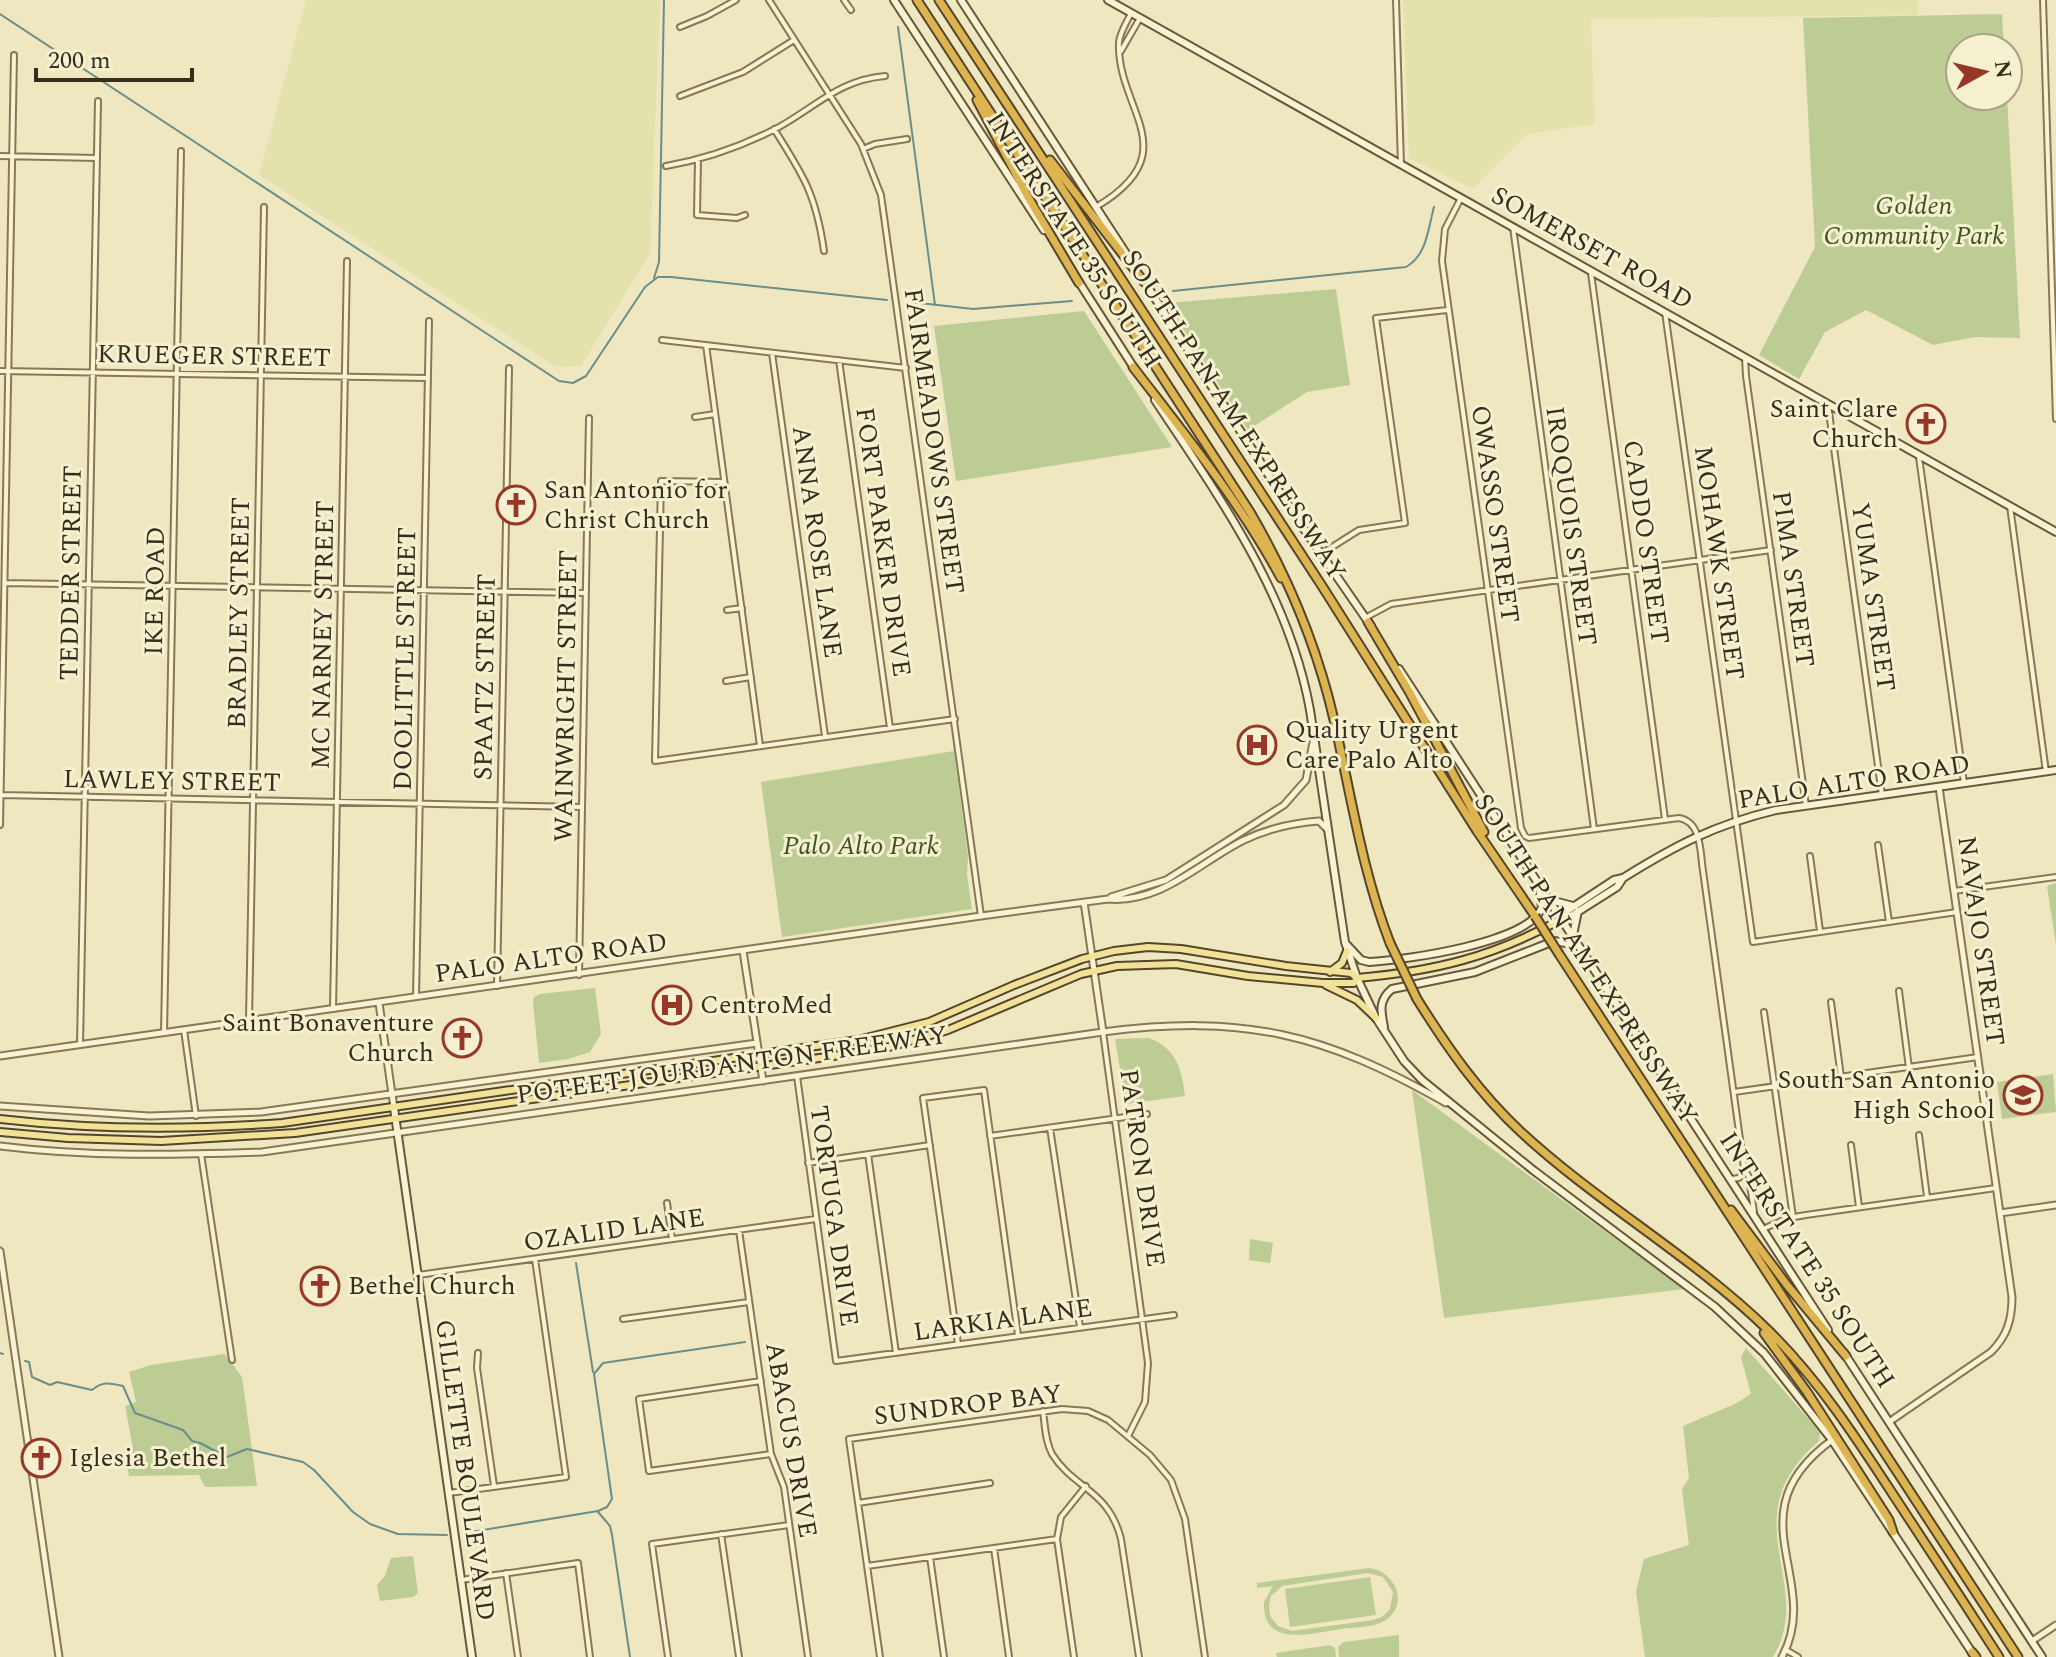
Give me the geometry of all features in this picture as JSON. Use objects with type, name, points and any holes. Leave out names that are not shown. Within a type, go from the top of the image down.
[{"type":"highway","name":"SOUTH PAN AM EXPRESSWAY","points":[[917,0],[1250,512],[1276,558],[1301,614],[1325,684],[1370,887],[1390,943],[1417,999],[1470,1078],[1521,1132],[1560,1166],[1739,1304]]},
{"type":"highway","name":"SOUTH PAN AM EXPRESSWAY","points":[[939,0],[1314,573],[1477,831],[2018,1657]]},
{"type":"highway","points":[[960,66],[1028,197],[1079,283]]},
{"type":"highway","points":[[1011,108],[1144,282]]},
{"type":"highway","points":[[1133,367],[1226,487],[1256,533],[1301,614]]},
{"type":"highway","points":[[1366,620],[1410,693],[1474,816],[1535,916]]},
{"type":"highway","points":[[1713,1188],[1846,1356]]},
{"type":"highway","points":[[1739,1304],[1776,1346],[1889,1520],[1893,1532]]},
{"type":"highway","points":[[1739,1304],[1794,1357],[1837,1409],[1999,1657]]},
{"type":"main road","name":"INTERSTATE 35 SOUTH","points":[[894,0],[1222,502],[1279,607],[1306,687],[1345,942]]},
{"type":"main road","name":"INTERSTATE 35 SOUTH","points":[[961,0],[2042,1657]]},
{"type":"main road","name":"SOMERSET ROAD","points":[[1108,0],[2056,532]]},
{"type":"main road","name":"PALO ALTO ROAD","points":[[1697,835],[1736,820],[1776,810],[2056,770]]},
{"type":"main road","name":"POTEET JOURDANTON FREEWAY","points":[[0,1132],[96,1139],[185,1140],[295,1133],[760,1068],[910,1042],[948,1030],[1094,970],[1145,963],[1176,964],[1248,976],[1354,983],[1357,978],[1471,960],[1520,942],[1617,887],[1623,878],[1697,835]]},
{"type":"main road","points":[[1345,942],[1361,960],[1369,962],[1438,953],[1481,943],[1521,927],[1540,913],[1542,902],[1538,882]]},
{"type":"main road","points":[[1384,1033],[1381,1006],[1392,989],[1475,972],[1554,941],[1575,942],[1576,909],[1550,899]]},
{"type":"main road","points":[[1345,942],[1357,978],[1376,1018],[1404,1061],[1454,1107],[1715,1307],[1764,1353],[1832,1440],[1974,1655]]},
{"type":"main road","name":"POTEET JOURDANTON FREEWAY","points":[[0,1119],[91,1127],[207,1128],[282,1123],[759,1056],[906,1029],[1092,956],[1148,947],[1351,973],[1357,978]]},
{"type":"main road","points":[[1330,972],[1342,963],[1347,951]]},
{"type":"main road","points":[[1323,983],[1357,1000],[1376,1018]]},
{"type":"main road","name":"GILLETTE BOULEVARD","points":[[394,1108],[472,1657]]},
{"type":"street","points":[[680,27],[736,0]]},
{"type":"street","name":"FAIRMEADOWS STREET","points":[[769,0],[863,149],[884,210],[981,916]]},
{"type":"street","points":[[844,0],[851,10]]},
{"type":"street","points":[[1396,0],[1401,165]]},
{"type":"street","points":[[2043,0],[2053,196],[2056,419]]},
{"type":"street","points":[[1096,207],[1122,190],[1136,171],[1142,150],[1141,122],[1121,68],[1121,34],[1131,13]]},
{"type":"street","points":[[1120,53],[1140,18]]},
{"type":"street","points":[[680,96],[743,72],[794,40]]},
{"type":"street","points":[[0,825],[14,55]]},
{"type":"street","points":[[666,166],[741,145],[774,129],[851,82],[885,76]]},
{"type":"street","points":[[2045,84],[2056,84]]},
{"type":"street","name":"TEDDER STREET","points":[[80,1045],[98,101]]},
{"type":"street","points":[[774,129],[811,192],[824,251]]},
{"type":"street","points":[[863,149],[907,139]]},
{"type":"street","name":"IKE ROAD","points":[[164,1033],[181,151]]},
{"type":"street","points":[[0,156],[97,158]]},
{"type":"street","points":[[698,159],[697,215],[737,218],[745,215]]},
{"type":"street","name":"OWASSO STREET","points":[[1461,198],[1448,221],[1442,245],[1448,310],[1521,828],[1526,837],[1594,829]]},
{"type":"street","name":"BRADLEY STREET","points":[[249,1020],[264,207]]},
{"type":"street","name":"IROQUOIS STREET","points":[[1513,227],[1594,829]]},
{"type":"street","name":"MC NARNEY STREET","points":[[333,1009],[347,261]]},
{"type":"street","name":"CADDO STREET","points":[[1590,270],[1665,820]]},
{"type":"street","points":[[1321,554],[1363,528],[1405,523],[1376,318],[1448,310]]},
{"type":"street","name":"MOHAWK STREET","points":[[1665,312],[1753,942],[1820,931]]},
{"type":"street","name":"DOOLITTLE STREET","points":[[416,997],[429,321]]},
{"type":"street","points":[[662,340],[906,368]]},
{"type":"street","points":[[706,345],[760,746]]},
{"type":"street","name":"ANNA ROSE LANE","points":[[772,353],[825,736]]},
{"type":"street","name":"PIMA STREET","points":[[1745,357],[1806,806]]},
{"type":"street","name":"FORT PARKER DRIVE","points":[[839,360],[890,728]]},
{"type":"street","name":"SPAATZ STREET","points":[[497,986],[509,368]]},
{"type":"street","name":"KRUEGER STREET","points":[[0,371],[428,378]]},
{"type":"street","name":"YUMA STREET","points":[[1828,403],[1882,795]]},
{"type":"street","points":[[695,417],[715,414]]},
{"type":"street","name":"WAINWRIGHT STREET","points":[[579,975],[589,418]]},
{"type":"street","points":[[1919,455],[1964,783]]},
{"type":"street","points":[[724,482],[661,481],[655,761],[955,719]]},
{"type":"street","points":[[2010,506],[2046,772]]},
{"type":"street","points":[[1366,620],[1391,604],[1771,550]]},
{"type":"street","points":[[5,583],[585,593]]},
{"type":"street","points":[[727,610],[742,608]]},
{"type":"street","points":[[726,681],[751,677]]},
{"type":"street","name":"PALO ALTO ROAD","points":[[1108,899],[1118,893],[1166,880],[1284,805],[1306,780],[1313,733]]},
{"type":"street","name":"NAVAJO STREET","points":[[1889,1422],[1998,1346],[2008,1329],[2012,1297],[1939,787]]},
{"type":"street","name":"LAWLEY STREET","points":[[1,795],[582,807]]},
{"type":"street","points":[[1594,829],[1685,819],[1692,824],[1697,835],[1744,1168],[1749,1177],[1755,1217]]},
{"type":"street","name":"PALO ALTO ROAD","points":[[0,1056],[981,916],[1127,899],[1169,886],[1231,847],[1263,832],[1319,821],[1328,830]]},
{"type":"street","points":[[1878,845],[1889,922]]},
{"type":"street","points":[[1810,856],[1820,931],[1957,912]]},
{"type":"street","points":[[1954,891],[2056,877]]},
{"type":"street","name":"PATRON DRIVE","points":[[1084,902],[1148,1363],[1148,1389],[1141,1414],[1128,1436]]},
{"type":"street","points":[[743,951],[763,1081]]},
{"type":"street","points":[[1899,991],[1909,1068]]},
{"type":"street","points":[[1831,1002],[1841,1077]]},
{"type":"street","name":"GILLETTE BOULEVARD","points":[[379,1003],[394,1108]]},
{"type":"street","points":[[1764,1012],[1793,1217]]},
{"type":"street","name":"POTEET JOURDANTON FREEWAY","points":[[0,1146],[117,1155],[262,1152],[1103,1032],[1199,1024],[1295,1036],[1393,1073],[1454,1107]]},
{"type":"street","points":[[184,1030],[196,1116]]},
{"type":"street","name":"POTEET JOURDANTON FREEWAY","points":[[0,1106],[141,1116],[261,1112],[757,1043]]},
{"type":"street","points":[[1734,1092],[1978,1057]]},
{"type":"street","name":"TORTUGA DRIVE","points":[[797,1076],[836,1361]]},
{"type":"street","points":[[958,1344],[923,1098],[984,1090],[1018,1335]]},
{"type":"street","points":[[990,1136],[1147,1114]]},
{"type":"street","points":[[1050,1128],[1080,1327]]},
{"type":"street","points":[[1919,1135],[1927,1197]]},
{"type":"street","points":[[808,1163],[930,1145]]},
{"type":"street","points":[[1851,1145],[1859,1207]]},
{"type":"street","points":[[201,1154],[232,1360]]},
{"type":"street","points":[[868,1154],[896,1353]]},
{"type":"street","points":[[1731,1179],[1739,1178],[1744,1168]]},
{"type":"street","points":[[1762,1230],[1793,1217],[1996,1188]]},
{"type":"street","points":[[667,1203],[672,1239]]},
{"type":"street","points":[[2000,1213],[2056,1205]]},
{"type":"street","name":"OZALID LANE","points":[[418,1275],[816,1219]]},
{"type":"street","name":"ABACUS DRIVE","points":[[739,1230],[771,1454],[783,1480],[808,1657]]},
{"type":"street","points":[[0,1251],[59,1657]]},
{"type":"street","points":[[449,1493],[566,1477],[535,1259]]},
{"type":"street","points":[[623,1319],[749,1302]]},
{"type":"street","name":"LARKIA LANE","points":[[836,1361],[1174,1315]]},
{"type":"street","points":[[478,1353],[477,1368],[494,1486]]},
{"type":"street","points":[[761,1381],[639,1399],[649,1471],[771,1454]]},
{"type":"street","points":[[1043,1411],[1052,1453],[1064,1468],[1107,1506],[1119,1530],[1139,1657]]},
{"type":"street","name":"SUNDROP BAY","points":[[858,1503],[849,1439],[1043,1411],[1088,1411],[1108,1420],[1128,1436],[1159,1464],[1171,1480],[1182,1504],[1205,1657]]},
{"type":"street","points":[[1782,1657],[1794,1616],[1784,1540],[1785,1503],[1794,1478],[1803,1465],[1832,1440]]},
{"type":"street","points":[[880,1657],[858,1503],[990,1483]]},
{"type":"street","points":[[1074,1657],[1057,1539],[1061,1517],[1086,1486]]},
{"type":"street","points":[[668,1657],[652,1544],[789,1525]]},
{"type":"street","points":[[721,1534],[739,1657]]},
{"type":"street","points":[[867,1566],[1057,1539]]},
{"type":"street","points":[[994,1548],[1009,1657]]},
{"type":"street","points":[[930,1557],[944,1657]]},
{"type":"street","points":[[461,1580],[578,1563],[590,1657]]},
{"type":"street","points":[[506,1573],[518,1657]]},
{"type":"street","points":[[2032,1641],[2056,1625]]},
{"type":"street","points":[[1786,1650],[1798,1657]]},
{"type":"green space","points":[[306,0],[660,0],[650,253],[581,366],[556,367],[259,175]]},
{"type":"green space","points":[[1403,0],[1918,0],[1918,15],[1591,19],[1594,124],[1527,134],[1473,189],[1409,158]]},
{"type":"green space","name":"Golden Community Park","points":[[2002,14],[2003,32],[1944,32],[1944,112],[2008,112],[2020,338],[1975,337],[1933,345],[1866,310],[1825,332],[1799,379],[1759,355],[1815,247],[1803,18]]},
{"type":"green space","points":[[1336,289],[1350,385],[1307,392],[1248,430],[1167,303]]},
{"type":"green space","points":[[1084,311],[1172,447],[956,481],[934,326]]},
{"type":"green space","name":"Palo Alto Park","points":[[954,751],[972,909],[782,937],[761,782]]},
{"type":"green space","points":[[2056,883],[2056,945],[2047,886]]},
{"type":"green space","points":[[595,988],[601,1034],[590,1052],[539,1063],[534,997]]},
{"type":"green space","points":[[1149,1038],[1166,1047],[1176,1061],[1185,1096],[1126,1104],[1115,1039]]},
{"type":"green space","points":[[2053,1074],[2056,1112],[2002,1119],[1997,1082]]},
{"type":"green space","points":[[1412,1090],[1684,1289],[1444,1318]]},
{"type":"green space","points":[[1250,1239],[1273,1243],[1270,1263],[1249,1260]]},
{"type":"green space","points":[[1746,1348],[1820,1432],[1819,1441],[1793,1469],[1780,1497],[1776,1524],[1786,1603],[1784,1630],[1773,1657],[1645,1657],[1636,1591],[1644,1559],[1689,1545],[1682,1489],[1689,1478],[1683,1426],[1751,1394],[1741,1357]]},
{"type":"green space","points":[[225,1354],[242,1377],[257,1486],[205,1487],[199,1475],[129,1476],[124,1450],[133,1448],[125,1406],[136,1402],[129,1372],[151,1365]]},
{"type":"green space","points":[[413,1556],[418,1593],[413,1597],[380,1601],[377,1585],[385,1576],[391,1558]]},
{"type":"green space","points":[[1369,1568],[1386,1575],[1398,1598],[1392,1615],[1379,1623],[1291,1635],[1271,1627],[1264,1602],[1273,1586],[1257,1588],[1257,1583]],"holes":[[[1368,1573],[1383,1577],[1393,1592],[1390,1609],[1382,1617],[1292,1631],[1278,1626],[1270,1616],[1271,1596],[1282,1586]]]},
{"type":"green space","points":[[1370,1577],[1376,1615],[1290,1627],[1285,1589]]},
{"type":"green space","points":[[1399,1635],[1399,1657],[1339,1657],[1338,1647],[1344,1642]]},
{"type":"green space","points":[[1330,1645],[1335,1648],[1336,1657],[1277,1657],[1276,1653]]},
{"type":"waterway","points":[[654,278],[659,262],[664,0]]},
{"type":"waterway","points":[[0,14],[559,381],[573,383],[586,376],[645,287],[658,277],[887,300]]},
{"type":"waterway","points":[[898,27],[935,305]]},
{"type":"waterway","points":[[1173,291],[1406,267],[1423,249],[1434,207]]},
{"type":"waterway","points":[[911,302],[973,309],[1072,301]]},
{"type":"waterway","points":[[576,1263],[593,1372]]},
{"type":"waterway","points":[[465,1533],[607,1507],[612,1499],[594,1374],[603,1363],[745,1342]]},
{"type":"waterway","points":[[25,1361],[29,1362],[32,1377],[50,1385],[57,1382],[92,1390],[106,1384],[123,1386],[135,1413],[183,1430],[192,1441],[227,1457],[247,1449],[303,1462],[353,1512],[370,1524],[398,1534],[447,1535]]},
{"type":"waterway","points":[[598,1512],[610,1526],[612,1535],[630,1657]]},
{"type":"place","name":"Saint Clare Church","points":[[1926,424]]},
{"type":"place","name":"San Antonio for Christ Church","points":[[516,505]]},
{"type":"place","name":"Quality Urgent Care Palo Alto","points":[[1257,745]]},
{"type":"place","name":"CentroMed","points":[[672,1005]]},
{"type":"place","name":"Saint Bonaventure Church","points":[[462,1038]]},
{"type":"place","name":"South San Antonio High School","points":[[2023,1095]]},
{"type":"place","name":"Bethel Church","points":[[320,1286]]},
{"type":"place","name":"Iglesia Bethel","points":[[41,1458]]}]
